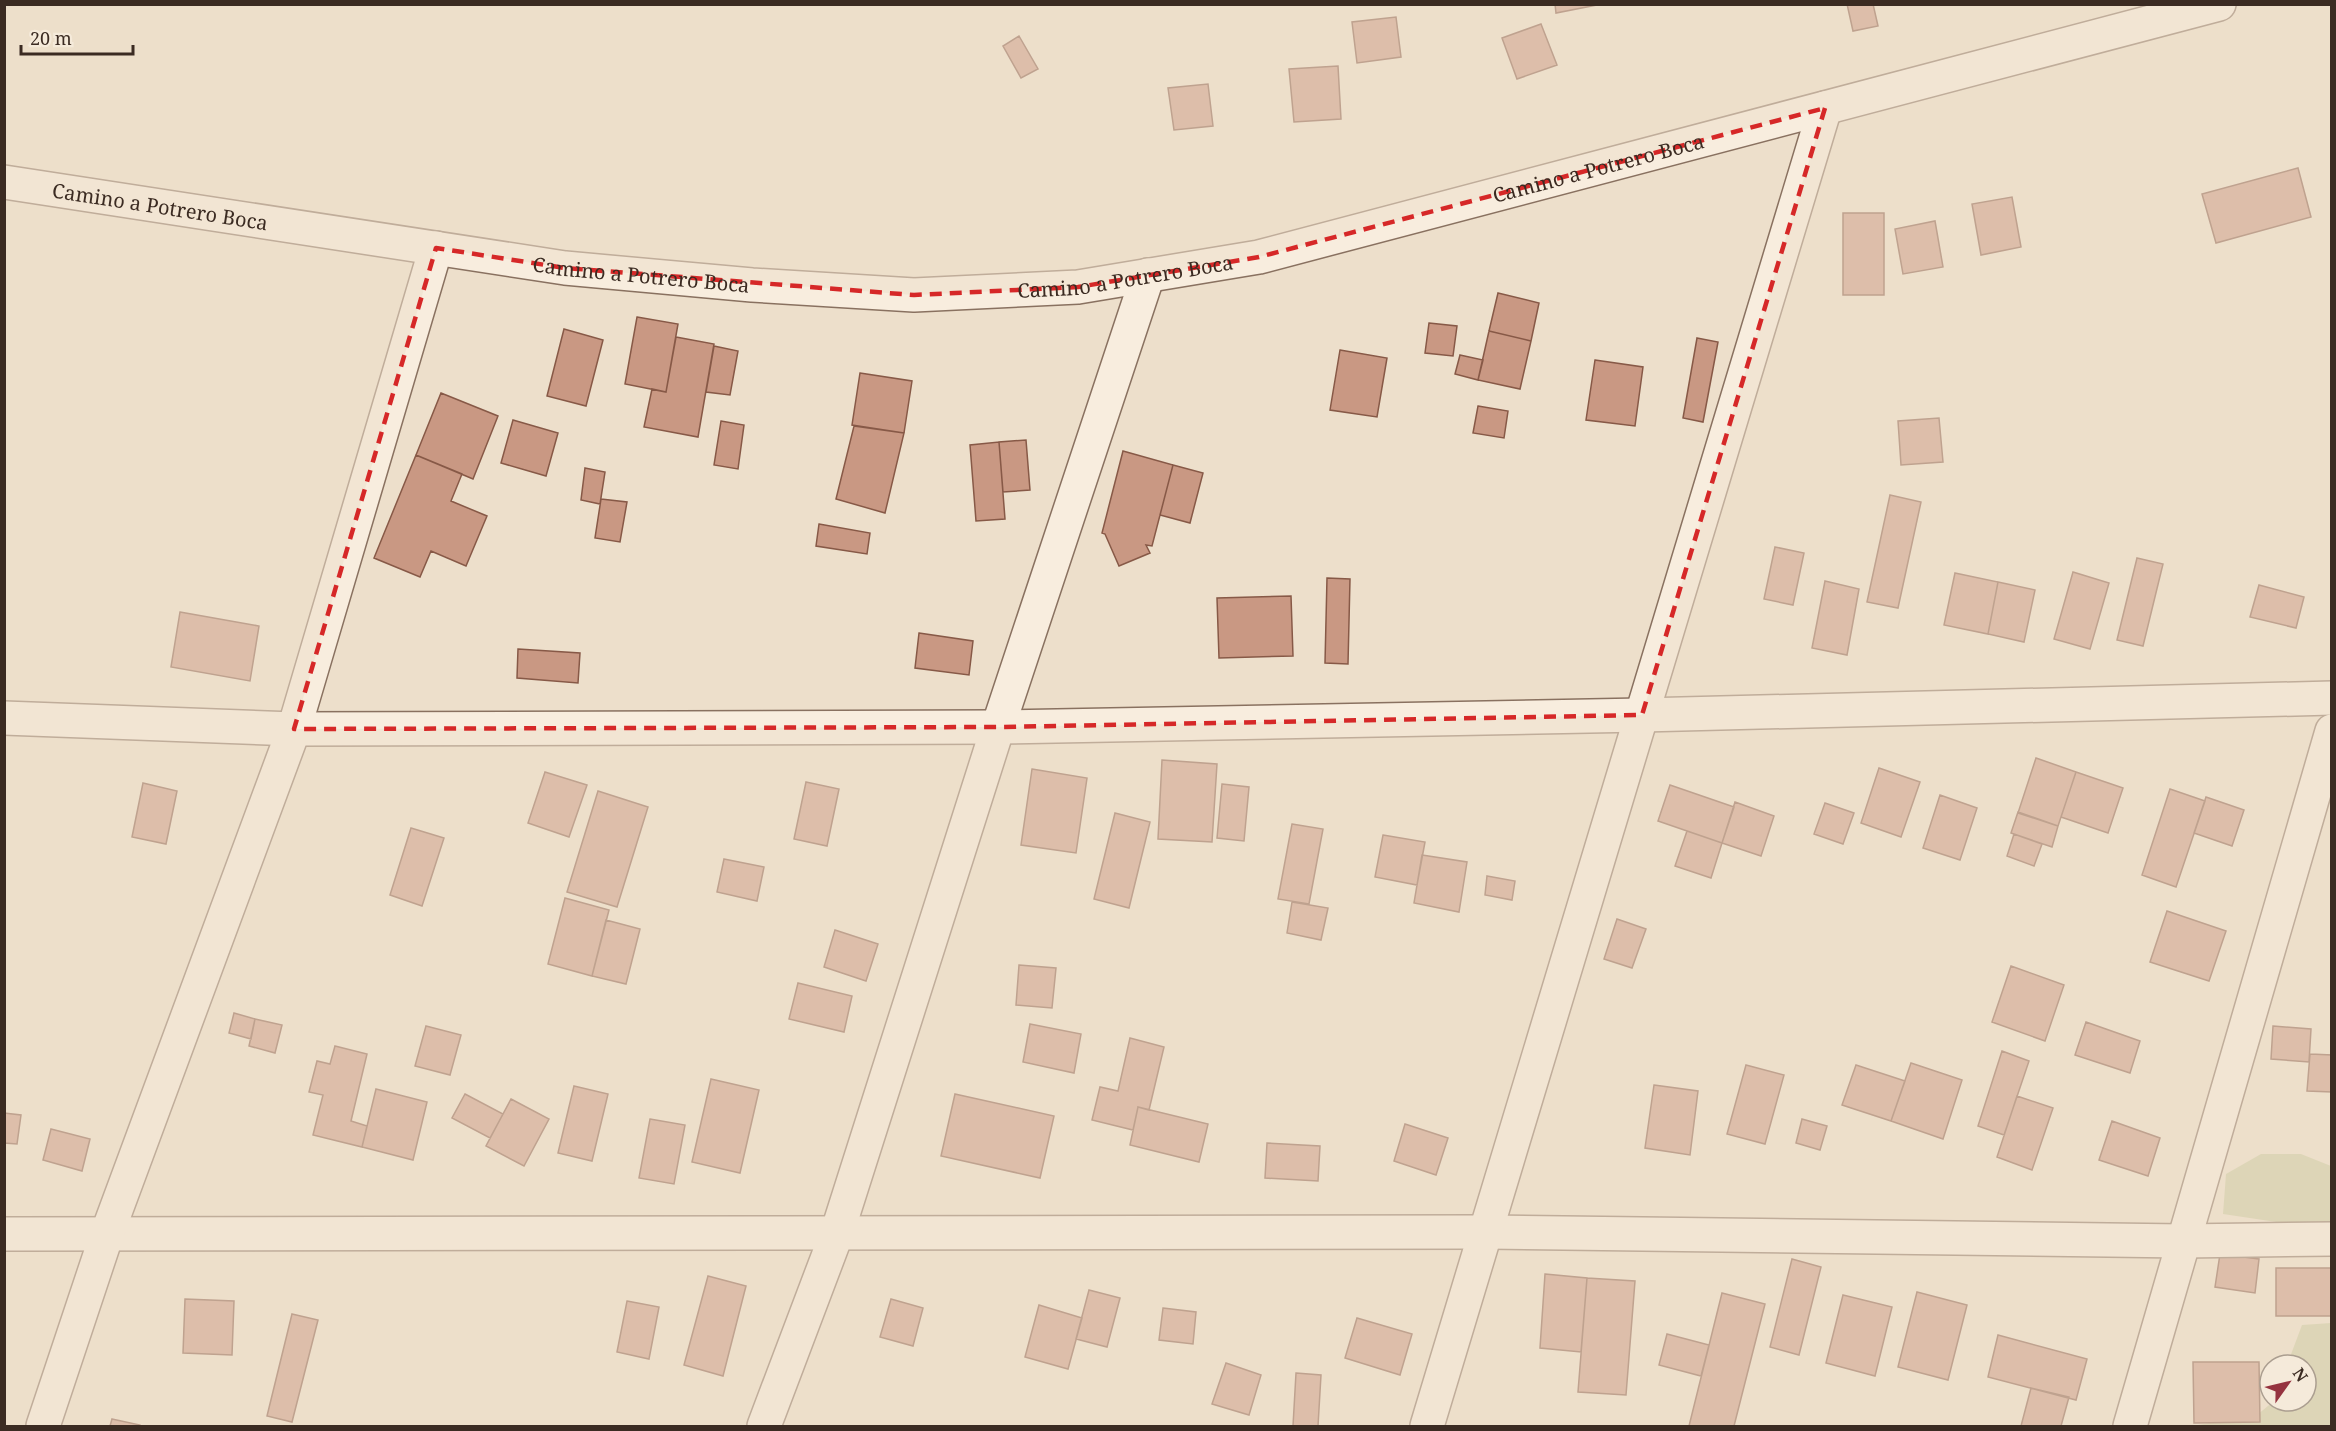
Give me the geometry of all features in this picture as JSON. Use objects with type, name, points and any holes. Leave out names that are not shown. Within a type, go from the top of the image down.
[{"type":"street","name":"Camino a Potrero Boca","points":[[4,182],[576,269],[752,285],[914,295],[1078,287],[1259,258],[2219,4]]},
{"type":"street","points":[[1427,1426],[1825,108]]},
{"type":"street","points":[[43,1426],[107,1234],[294,729],[436,248]]},
{"type":"street","points":[[764,1426],[837,1233],[998,727],[1148,276]]},
{"type":"street","points":[[4,718],[294,729],[998,727],[1642,715],[2331,698]]},
{"type":"street","points":[[2130,1426],[2331,731]]},
{"type":"street","points":[[4,1234],[1487,1232],[2184,1241],[2331,1239]]},
{"type":"highlighted area","points":[[1825,108],[1642,715],[998,727],[294,729],[436,248],[565,268],[914,295],[1078,287],[1259,257]]},
{"type":"green space","points":[[2261,1154],[2301,1154],[2331,1166],[2331,1237],[2323,1229],[2223,1214],[2226,1174]]},
{"type":"green space","points":[[2331,1323],[2331,1426],[2192,1426],[2259,1413],[2318,1413],[2318,1353],[2292,1353],[2302,1325]]},
{"type":"building","points":[[1555,4],[1602,4],[1556,13]]},
{"type":"building","points":[[1847,4],[1873,4],[1878,26],[1853,31]]},
{"type":"building","points":[[1396,17],[1401,57],[1357,63],[1352,22]]},
{"type":"building","points":[[1541,24],[1557,65],[1517,79],[1502,38]]},
{"type":"building","points":[[1019,36],[1038,69],[1021,78],[1003,46]]},
{"type":"building","points":[[1338,66],[1341,119],[1294,122],[1289,69]]},
{"type":"building","points":[[1208,84],[1213,126],[1174,130],[1168,88]]},
{"type":"building","points":[[2298,168],[2311,217],[2216,243],[2202,194]]},
{"type":"building","points":[[2012,197],[2021,247],[1981,255],[1972,204]]},
{"type":"building","points":[[1843,213],[1884,213],[1884,295],[1843,295]]},
{"type":"building","points":[[1935,221],[1943,267],[1903,274],[1895,229]]},
{"type":"building","points":[[1498,293],[1539,303],[1531,341],[1489,331]]},
{"type":"building","points":[[637,317],[678,324],[666,392],[625,384]]},
{"type":"building","points":[[1429,323],[1457,326],[1453,356],[1425,353]]},
{"type":"building","points":[[564,329],[603,340],[586,406],[547,396]]},
{"type":"building","points":[[1489,331],[1531,341],[1520,389],[1478,380]]},
{"type":"building","points":[[676,337],[714,344],[698,437],[644,427],[652,389],[666,392]]},
{"type":"building","points":[[1697,338],[1718,342],[1703,422],[1683,418]]},
{"type":"building","points":[[714,346],[738,351],[730,395],[706,392]]},
{"type":"building","points":[[1340,350],[1387,358],[1377,417],[1330,410]]},
{"type":"building","points":[[1460,355],[1483,360],[1478,380],[1455,374]]},
{"type":"building","points":[[1595,360],[1643,367],[1635,426],[1586,420]]},
{"type":"building","points":[[860,373],[912,381],[904,433],[852,425]]},
{"type":"building","points":[[441,393],[498,416],[473,479],[416,455]]},
{"type":"building","points":[[1478,406],[1508,411],[1504,438],[1473,433]]},
{"type":"building","points":[[1939,418],[1943,462],[1901,465],[1898,421]]},
{"type":"building","points":[[513,420],[558,433],[546,476],[501,463]]},
{"type":"building","points":[[721,421],[744,425],[738,469],[714,465]]},
{"type":"building","points":[[854,426],[904,433],[885,513],[836,499]]},
{"type":"building","points":[[1026,440],[1030,490],[1003,492],[999,442]]},
{"type":"building","points":[[999,442],[1005,519],[976,521],[970,445]]},
{"type":"building","points":[[1123,451],[1173,465],[1152,546],[1146,545],[1150,553],[1119,566],[1105,534],[1102,533]]},
{"type":"building","points":[[416,455],[462,474],[451,501],[487,516],[466,566],[431,551],[420,577],[374,558]]},
{"type":"building","points":[[1173,465],[1203,473],[1190,523],[1160,515]]},
{"type":"building","points":[[585,468],[605,472],[600,504],[581,500]]},
{"type":"building","points":[[1890,495],[1921,502],[1898,608],[1867,602]]},
{"type":"building","points":[[601,499],[627,502],[620,542],[595,538]]},
{"type":"building","points":[[819,524],[870,533],[867,554],[816,546]]},
{"type":"building","points":[[1775,547],[1804,553],[1793,605],[1764,599]]},
{"type":"building","points":[[2137,558],[2163,564],[2143,646],[2117,640]]},
{"type":"building","points":[[2073,572],[2109,583],[2090,649],[2054,639]]},
{"type":"building","points":[[1955,573],[1998,582],[1988,634],[1944,625]]},
{"type":"building","points":[[1327,578],[1350,579],[1348,664],[1325,663]]},
{"type":"building","points":[[1825,581],[1859,589],[1847,655],[1812,648]]},
{"type":"building","points":[[1998,582],[2035,590],[2024,642],[1988,634]]},
{"type":"building","points":[[2259,585],[2304,597],[2296,628],[2250,617]]},
{"type":"building","points":[[1291,596],[1293,656],[1219,658],[1217,598]]},
{"type":"building","points":[[180,612],[259,626],[250,681],[171,667]]},
{"type":"building","points":[[919,633],[973,641],[969,675],[915,668]]},
{"type":"building","points":[[518,649],[580,653],[578,683],[517,678]]},
{"type":"building","points":[[2036,758],[2076,772],[2058,826],[2018,813]]},
{"type":"building","points":[[1162,760],[1217,764],[1212,842],[1158,839]]},
{"type":"building","points":[[1879,768],[1920,782],[1901,837],[1861,823]]},
{"type":"building","points":[[1032,769],[1087,778],[1076,853],[1021,845]]},
{"type":"building","points":[[545,772],[587,785],[569,837],[528,823]]},
{"type":"building","points":[[2076,772],[2123,788],[2108,833],[2061,817]]},
{"type":"building","points":[[806,782],[839,789],[827,846],[794,839]]},
{"type":"building","points":[[143,783],[177,791],[166,844],[132,837]]},
{"type":"building","points":[[1222,784],[1249,787],[1244,841],[1217,838]]},
{"type":"building","points":[[1670,785],[1734,807],[1722,843],[1658,821]]},
{"type":"building","points":[[2170,789],[2205,801],[2176,887],[2142,875]]},
{"type":"building","points":[[598,791],[648,807],[617,907],[567,892]]},
{"type":"building","points":[[1940,795],[1977,808],[1960,860],[1923,848]]},
{"type":"building","points":[[2206,797],[2244,810],[2232,846],[2194,833]]},
{"type":"building","points":[[1735,802],[1774,816],[1761,856],[1722,843]]},
{"type":"building","points":[[1825,803],[1854,813],[1843,844],[1814,834]]},
{"type":"building","points":[[2018,812],[2058,826],[2052,847],[2011,833]]},
{"type":"building","points":[[1115,813],[1150,822],[1129,908],[1094,899]]},
{"type":"building","points":[[1292,824],[1323,829],[1309,904],[1278,899]]},
{"type":"building","points":[[411,828],[444,838],[422,906],[390,895]]},
{"type":"building","points":[[1687,831],[1722,843],[1711,878],[1675,866]]},
{"type":"building","points":[[2014,834],[2042,844],[2034,866],[2007,856]]},
{"type":"building","points":[[1383,835],[1425,842],[1417,885],[1375,877]]},
{"type":"building","points":[[1422,855],[1467,862],[1459,912],[1414,903]]},
{"type":"building","points":[[724,859],[764,867],[757,901],[717,892]]},
{"type":"building","points":[[1487,876],[1515,881],[1512,900],[1485,895]]},
{"type":"building","points":[[565,898],[609,910],[592,976],[548,964]]},
{"type":"building","points":[[1292,902],[1328,908],[1321,940],[1287,933]]},
{"type":"building","points":[[2167,911],[2226,931],[2209,981],[2150,962]]},
{"type":"building","points":[[1617,919],[1646,929],[1632,968],[1604,959]]},
{"type":"building","points":[[606,920],[640,929],[626,984],[592,976]]},
{"type":"building","points":[[835,930],[878,944],[866,981],[824,967]]},
{"type":"building","points":[[1019,965],[1056,968],[1052,1008],[1016,1005]]},
{"type":"building","points":[[2011,966],[2064,985],[2045,1041],[1992,1022]]},
{"type":"building","points":[[798,983],[852,996],[844,1032],[789,1019]]},
{"type":"building","points":[[234,1013],[255,1019],[251,1039],[229,1033]]},
{"type":"building","points":[[255,1019],[282,1025],[275,1053],[249,1046]]},
{"type":"building","points":[[2086,1022],[2140,1041],[2130,1073],[2075,1055]]},
{"type":"building","points":[[1030,1024],[1081,1034],[1074,1073],[1023,1062]]},
{"type":"building","points":[[426,1026],[461,1035],[450,1075],[415,1066]]},
{"type":"building","points":[[2273,1026],[2311,1029],[2309,1062],[2271,1059]]},
{"type":"building","points":[[1130,1038],[1164,1047],[1149,1110],[1138,1107],[1133,1130],[1092,1120],[1100,1087],[1118,1091]]},
{"type":"building","points":[[335,1046],[367,1054],[351,1121],[367,1126],[362,1147],[313,1135],[323,1095],[309,1092],[317,1061],[330,1064]]},
{"type":"building","points":[[2002,1051],[2029,1061],[2004,1135],[1978,1126]]},
{"type":"building","points":[[2310,1054],[2332,1055],[2332,1092],[2307,1091]]},
{"type":"building","points":[[1911,1063],[1962,1080],[1943,1139],[1891,1121]]},
{"type":"building","points":[[1746,1065],[1784,1075],[1765,1144],[1727,1134]]},
{"type":"building","points":[[1856,1065],[1905,1081],[1891,1121],[1842,1105]]},
{"type":"building","points":[[711,1079],[759,1090],[740,1173],[692,1162]]},
{"type":"building","points":[[1654,1085],[1698,1091],[1690,1155],[1645,1148]]},
{"type":"building","points":[[574,1086],[608,1094],[592,1161],[558,1153]]},
{"type":"building","points":[[376,1089],[427,1102],[413,1160],[362,1147]]},
{"type":"building","points":[[465,1094],[503,1114],[490,1138],[452,1118]]},
{"type":"building","points":[[955,1094],[1054,1116],[1040,1178],[941,1156]]},
{"type":"building","points":[[2017,1096],[2053,1108],[2032,1170],[1997,1157]]},
{"type":"building","points":[[511,1099],[549,1119],[524,1166],[486,1146]]},
{"type":"building","points":[[1138,1107],[1208,1124],[1199,1162],[1130,1145]]},
{"type":"building","points":[[4,1113],[21,1115],[17,1144],[4,1143]]},
{"type":"building","points":[[650,1119],[685,1125],[674,1184],[639,1178]]},
{"type":"building","points":[[1802,1119],[1827,1126],[1820,1150],[1796,1143]]},
{"type":"building","points":[[2112,1121],[2160,1138],[2148,1176],[2099,1160]]},
{"type":"building","points":[[1405,1124],[1448,1138],[1436,1175],[1394,1161]]},
{"type":"building","points":[[51,1129],[90,1139],[82,1171],[43,1160]]},
{"type":"building","points":[[1267,1143],[1320,1146],[1318,1181],[1265,1178]]},
{"type":"building","points":[[2220,1254],[2259,1259],[2255,1293],[2215,1287]]},
{"type":"building","points":[[1792,1259],[1821,1267],[1799,1355],[1770,1347]]},
{"type":"building","points":[[2276,1268],[2332,1268],[2332,1316],[2276,1316]]},
{"type":"building","points":[[1545,1274],[1587,1278],[1581,1352],[1540,1348]]},
{"type":"building","points":[[708,1276],[746,1286],[723,1376],[684,1365]]},
{"type":"building","points":[[1587,1278],[1635,1281],[1626,1395],[1578,1392]]},
{"type":"building","points":[[1089,1290],[1120,1298],[1107,1347],[1076,1339]]},
{"type":"building","points":[[1917,1292],[1967,1305],[1948,1380],[1898,1367]]},
{"type":"building","points":[[1722,1293],[1765,1304],[1734,1426],[1689,1426]]},
{"type":"building","points":[[1843,1295],[1892,1307],[1875,1376],[1826,1363]]},
{"type":"building","points":[[185,1299],[234,1301],[232,1355],[183,1353]]},
{"type":"building","points":[[891,1299],[923,1308],[913,1346],[880,1337]]},
{"type":"building","points":[[627,1301],[659,1307],[649,1359],[617,1352]]},
{"type":"building","points":[[1039,1305],[1082,1318],[1068,1369],[1025,1357]]},
{"type":"building","points":[[1163,1308],[1196,1312],[1193,1344],[1159,1340]]},
{"type":"building","points":[[292,1314],[318,1320],[292,1422],[267,1416]]},
{"type":"building","points":[[1357,1318],[1412,1334],[1400,1375],[1345,1358]]},
{"type":"building","points":[[1667,1334],[1709,1345],[1701,1376],[1659,1365]]},
{"type":"building","points":[[1998,1335],[2087,1359],[2076,1400],[1988,1377]]},
{"type":"building","points":[[2193,1362],[2258,1362],[2260,1422],[2194,1423]]},
{"type":"building","points":[[1226,1363],[1261,1375],[1249,1415],[1212,1404]]},
{"type":"building","points":[[1296,1373],[1321,1375],[1318,1426],[1293,1426]]},
{"type":"building","points":[[2031,1388],[2069,1397],[2061,1426],[2021,1426]]},
{"type":"building","points":[[112,1419],[140,1425],[140,1426],[110,1426]]}]
